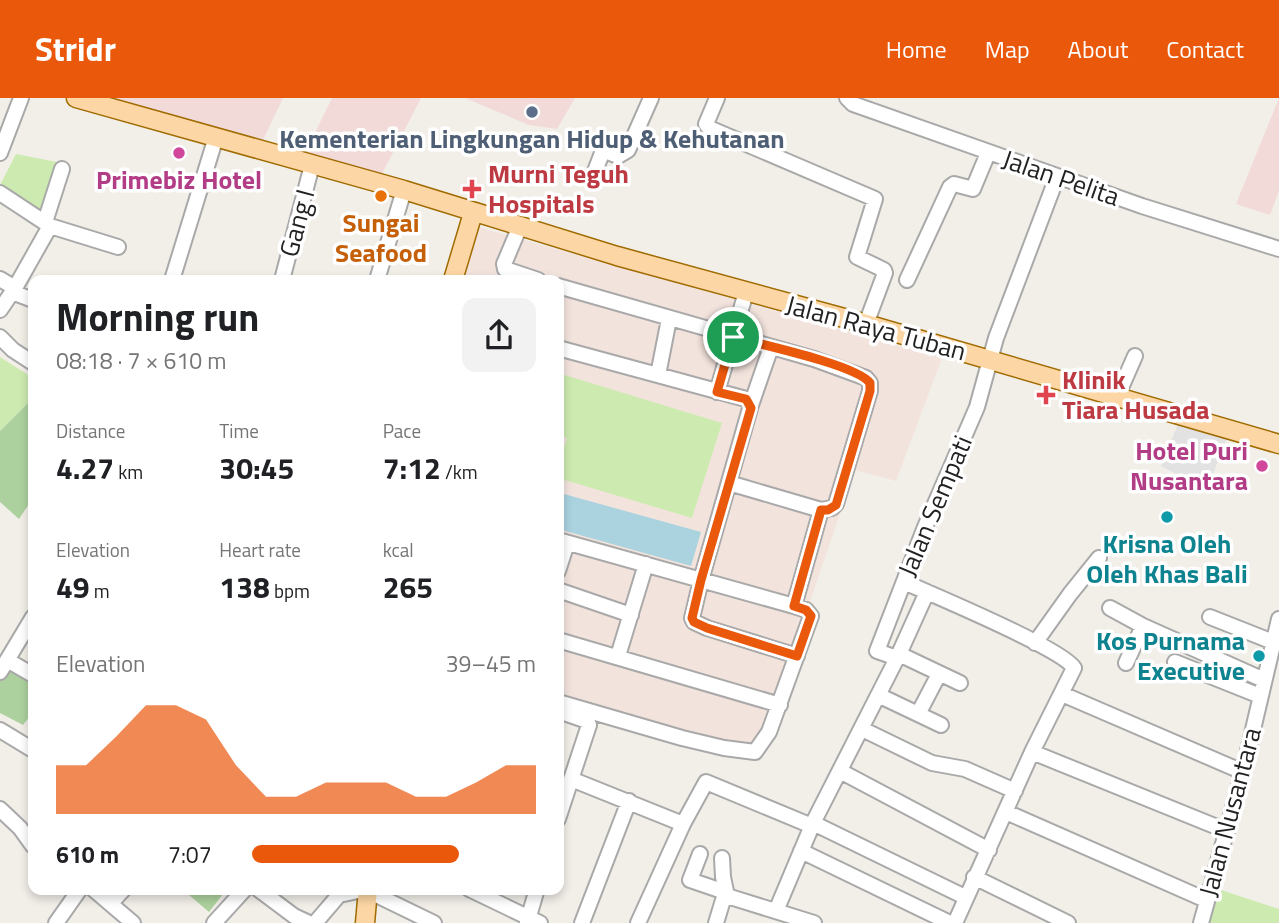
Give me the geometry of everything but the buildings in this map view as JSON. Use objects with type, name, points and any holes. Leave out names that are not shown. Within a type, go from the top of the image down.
[{"type":"main road","name":"Jalan Raya Tuban","points":[[76,98],[404,190],[473,214],[990,359],[1279,444]]},
{"type":"main road","points":[[455,275],[473,214]]},
{"type":"main road","points":[[365,923],[368,895]]},
{"type":"street","points":[[0,153],[21,98]]},
{"type":"street","points":[[592,179],[602,153],[605,151],[618,156],[628,150],[652,98]]},
{"type":"street","points":[[717,98],[706,124],[709,128],[875,198],[857,257],[884,270],[885,273],[866,324]]},
{"type":"street","name":"Jalan Pelita","points":[[847,98],[853,104],[988,153],[1279,249]]},
{"type":"street","points":[[174,275],[216,137]]},
{"type":"street","points":[[907,280],[950,187],[954,184],[973,189],[988,153]]},
{"type":"street","name":"Gang I","points":[[283,275],[312,165]]},
{"type":"street","points":[[0,310],[47,224],[62,170]]},
{"type":"street","name":"Jalan Sempati","points":[[898,656],[877,651],[977,407],[990,359],[1057,177]]},
{"type":"street","points":[[378,275],[404,190]]},
{"type":"street","points":[[0,193],[47,224],[118,247]]},
{"type":"street","points":[[520,226],[504,264],[505,269],[523,275]]},
{"type":"street","points":[[0,279],[28,298]]},
{"type":"street","points":[[564,288],[862,375],[870,383],[870,391],[836,505],[828,510],[821,510],[729,483]]},
{"type":"street","points":[[717,392],[746,292]]},
{"type":"street","points":[[658,375],[669,319]]},
{"type":"street","points":[[0,337],[28,360]]},
{"type":"street","points":[[771,347],[751,405],[693,607],[694,622],[797,656]]},
{"type":"street","points":[[564,350],[746,399],[751,405]]},
{"type":"street","points":[[1117,397],[1135,356]]},
{"type":"street","points":[[794,606],[821,510]]},
{"type":"street","points":[[564,542],[794,606],[806,610],[811,616],[769,732],[755,752],[564,712]]},
{"type":"street","points":[[1035,643],[1099,558]]},
{"type":"street","points":[[618,656],[646,564]]},
{"type":"street","points":[[801,851],[952,923],[989,850],[1014,790],[1073,667],[1035,643],[904,582]]},
{"type":"street","points":[[564,592],[631,615]]},
{"type":"street","points":[[775,911],[813,824],[898,656],[927,592]]},
{"type":"street","points":[[1110,608],[1143,626],[1264,680]]},
{"type":"street","points":[[1210,617],[1273,642]]},
{"type":"street","name":"Jalan Nusantara","points":[[1200,923],[1243,772],[1279,620]]},
{"type":"street","points":[[28,625],[4,666],[28,673]]},
{"type":"street","points":[[1126,663],[1143,626]]},
{"type":"street","points":[[564,641],[780,705]]},
{"type":"street","points":[[898,656],[960,683]]},
{"type":"street","points":[[1175,662],[1260,696]]},
{"type":"street","points":[[918,714],[939,674]]},
{"type":"street","points":[[1062,694],[1243,772]]},
{"type":"street","points":[[878,695],[941,725]]},
{"type":"street","points":[[564,705],[579,714],[589,725],[564,801]]},
{"type":"street","points":[[862,729],[932,763],[965,769],[1014,790]]},
{"type":"street","points":[[0,730],[28,747]]},
{"type":"street","points":[[1032,752],[1227,831]]},
{"type":"street","points":[[840,771],[989,850]]},
{"type":"street","points":[[571,779],[683,824]]},
{"type":"street","points":[[638,923],[683,824],[708,782],[813,824],[965,897]]},
{"type":"street","points":[[582,923],[629,801]]},
{"type":"street","points":[[0,809],[28,839]]},
{"type":"street","points":[[1006,812],[1206,900]]},
{"type":"street","points":[[700,854],[690,880],[814,923]]},
{"type":"street","points":[[716,923],[726,894],[722,858]]},
{"type":"street","points":[[974,877],[1068,923]]},
{"type":"street","points":[[56,923],[76,895]]},
{"type":"street","points":[[100,895],[133,923]]},
{"type":"street","points":[[111,904],[119,895]]},
{"type":"street","points":[[214,923],[240,895]]},
{"type":"street","points":[[266,895],[309,923]]},
{"type":"street","points":[[314,923],[333,895]]},
{"type":"street","points":[[378,895],[434,923]]},
{"type":"street","points":[[481,895],[532,921],[536,895]]},
{"type":"shaded area","points":[[113,98],[283,98],[263,140]]},
{"type":"shaded area","points":[[332,98],[421,98],[381,176],[304,155]]},
{"type":"shaded area","name":"Kementerian Lingkungan Hidup & Kehutanan","points":[[465,98],[575,98],[557,129],[529,125]]},
{"type":"shaded area","points":[[1279,98],[1279,191],[1270,215],[1236,204]]},
{"type":"shaded area","points":[[471,225],[942,358],[896,481],[855,470],[757,757],[564,707],[564,275],[455,275]]},
{"type":"shaded area","name":"Krisna Oleh Oleh Khas Bali","points":[[1180,419],[1228,435],[1208,487],[1204,488],[1161,466]]},
{"type":"green space","points":[[16,154],[57,162],[42,215],[0,190]]},
{"type":"green space","points":[[0,357],[28,375],[28,403],[0,431]]},
{"type":"green space","points":[[564,375],[722,423],[692,518],[564,480],[564,448],[567,438],[564,437]]},
{"type":"green space","points":[[28,403],[28,506],[19,519],[0,502],[0,431]]},
{"type":"green space","points":[[8,664],[28,676],[28,718],[23,725],[0,713],[0,677]]},
{"type":"green space","points":[[1215,888],[1279,909],[1279,923],[1205,923]]},
{"type":"green space","points":[[189,895],[222,895],[209,912]]},
{"type":"water","points":[[564,494],[701,532],[691,566],[564,531]]},
{"type":"place","name":"Kementerian Lingkungan Hidup & Kehutanan","points":[[532,112]]},
{"type":"place","name":"Primebiz Hotel","points":[[179,153]]},
{"type":"place","name":"Murni Teguh Hospitals","points":[[472,189]]},
{"type":"place","name":"Sungai Seafood","points":[[381,196]]},
{"type":"place","name":"Klinik Tiara Husada","points":[[1046,395]]},
{"type":"place","name":"Hotel Puri Nusantara","points":[[1262,466]]},
{"type":"place","name":"Krisna Oleh Oleh Khas Bali","points":[[1167,517]]},
{"type":"place","name":"Kos Purnama Executive","points":[[1259,656]]},
{"type":"route","points":[[733,337],[862,375],[870,383],[870,391],[836,505],[828,510],[821,510],[794,606],[806,610],[811,616],[797,656],[707,628],[694,622],[692,618],[751,408],[746,399],[717,392],[733,337]]}]
